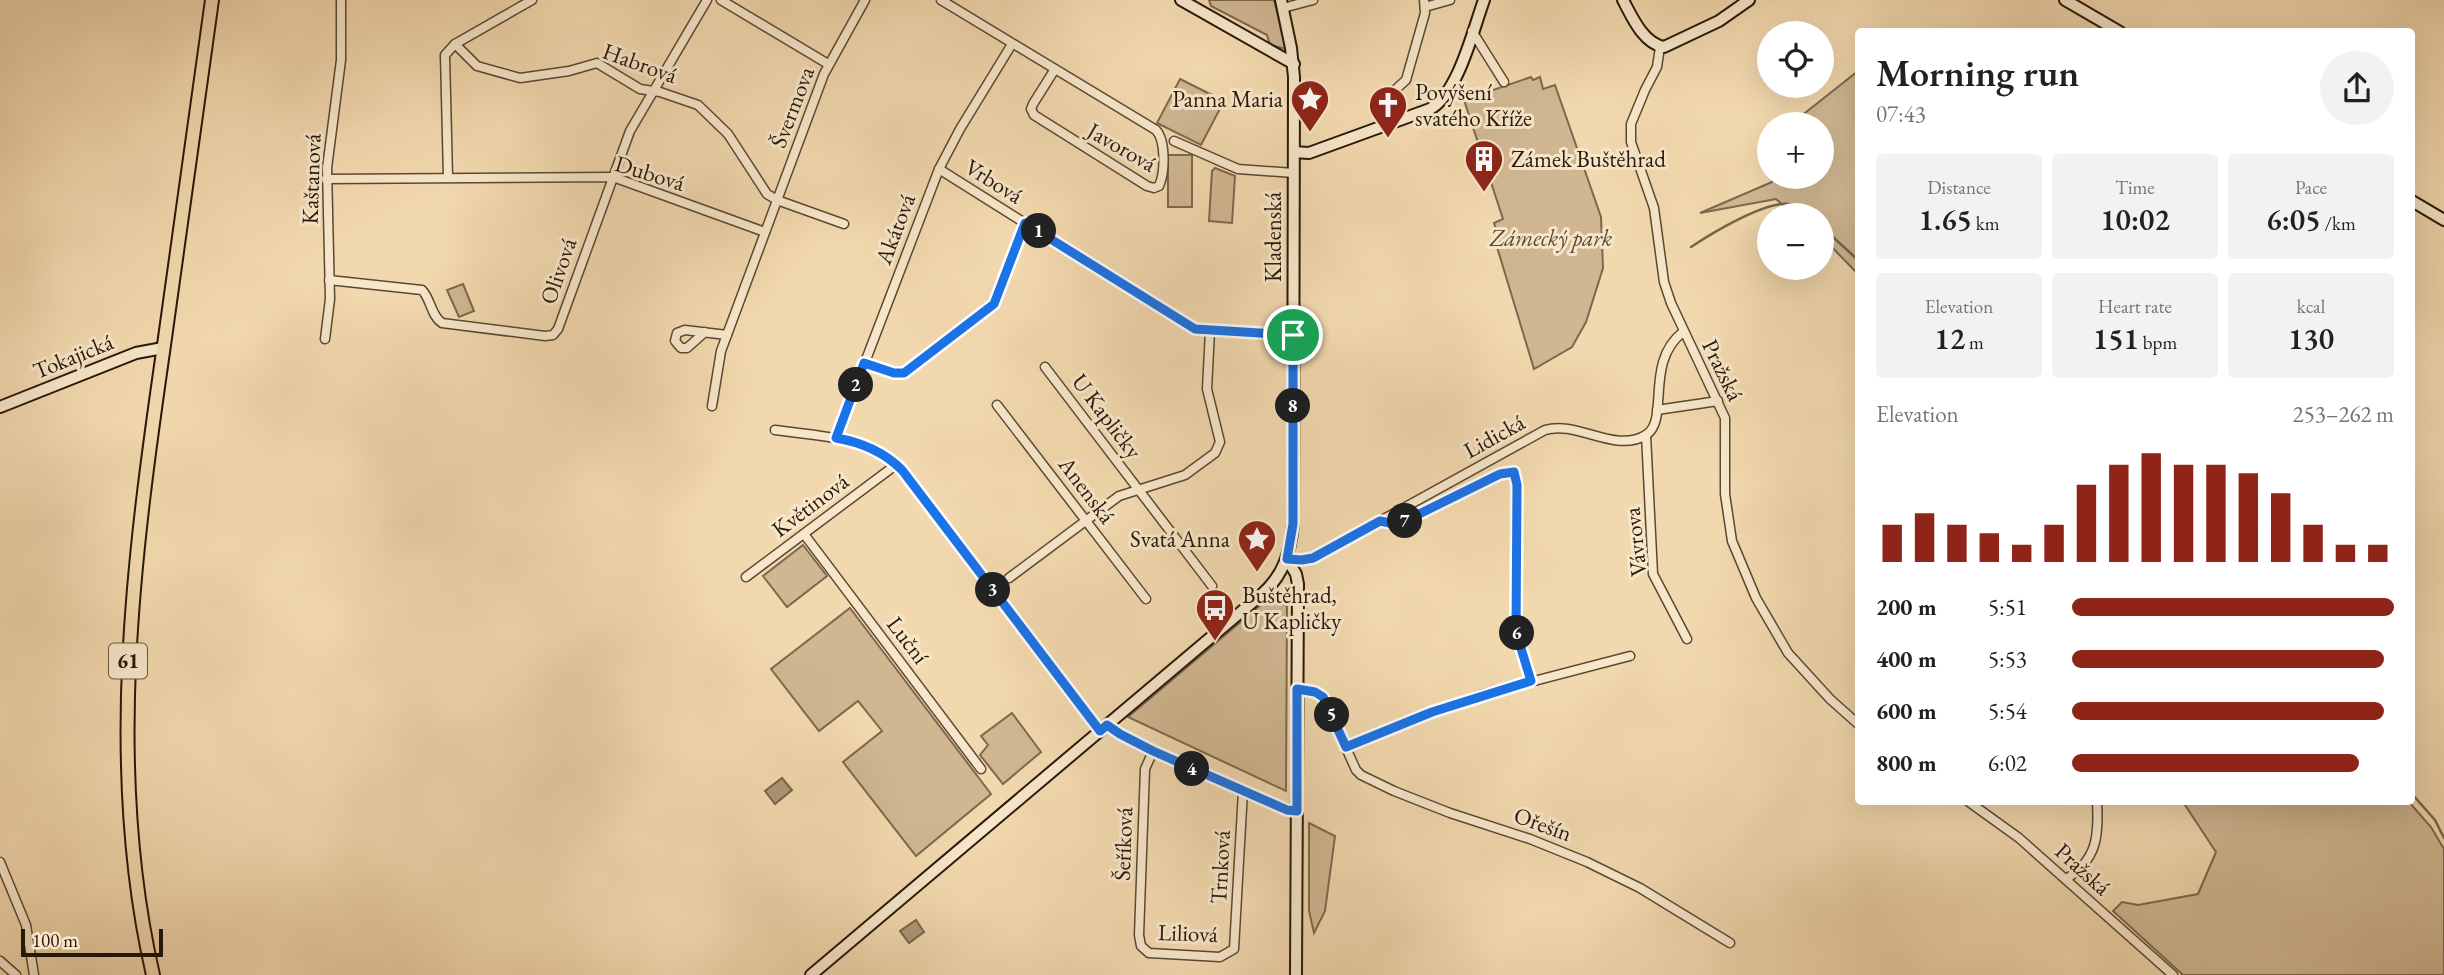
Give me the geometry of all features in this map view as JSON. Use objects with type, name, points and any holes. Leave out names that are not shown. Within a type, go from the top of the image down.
[{"type":"main road","name":"61","points":[[153,975],[130,835],[128,668],[142,504],[212,0]]},
{"type":"street","name":"Kaštanová","points":[[325,339],[329,307],[326,179],[341,60],[341,0]]},
{"type":"street","points":[[448,177],[445,55],[455,44],[532,0]]},
{"type":"street","name":"Olivová","points":[[329,280],[422,290],[442,323],[550,336],[558,329],[629,131],[707,0]]},
{"type":"street","points":[[721,0],[828,64]]},
{"type":"street","name":"Švermova","points":[[765,233],[828,64],[865,0]]},
{"type":"street","name":"Javorová","points":[[941,0],[1012,44],[1055,69],[1158,132],[1163,142],[1162,179],[1159,186],[1147,186],[1034,115],[1033,104],[1055,69]]},
{"type":"street","points":[[1181,0],[1294,64]]},
{"type":"street","points":[[1282,4],[1313,0]]},
{"type":"street","points":[[1396,121],[1392,103],[1395,90],[1406,80],[1425,4],[1450,0]]},
{"type":"street","points":[[1294,152],[1309,153],[1430,109],[1442,101],[1452,87],[1484,0]]},
{"type":"street","points":[[1623,0],[1641,30],[1660,47],[1669,47],[1706,28],[1748,0]]},
{"type":"street","points":[[2065,0],[2113,28]]},
{"type":"street","name":"Kladenská","points":[[1282,4],[1294,64],[1293,524],[1287,559]]},
{"type":"street","points":[[1472,31],[1504,82]]},
{"type":"street","name":"Habrová","points":[[455,44],[477,66],[520,78],[569,71],[597,63],[640,89],[693,102],[704,109],[728,134],[764,191],[777,200]]},
{"type":"street","name":"Akátová","points":[[836,438],[939,169],[1012,44]]},
{"type":"street","name":"Pražská","points":[[1660,47],[1657,67],[1631,124],[1630,135],[1654,208],[1667,291],[1726,424],[1725,494],[1732,541],[1743,571],[1770,623],[1794,660],[1855,721]]},
{"type":"street","name":"Javorová","points":[[1174,141],[1235,168],[1294,173]]},
{"type":"street","name":"Vrbová","points":[[939,169],[1190,327],[1210,331],[1293,335]]},
{"type":"street","name":"Dubová","points":[[326,179],[612,177],[765,233]]},
{"type":"street","points":[[777,200],[844,224]]},
{"type":"street","points":[[2415,203],[2444,220]]},
{"type":"street","points":[[864,363],[894,373],[904,373],[991,306],[1025,223]]},
{"type":"street","points":[[712,406],[727,335],[765,233]]},
{"type":"street","name":"U Kapličky","points":[[1009,578],[1119,496],[1181,478],[1220,446],[1207,389],[1210,331]]},
{"type":"street","points":[[705,332],[727,335]]},
{"type":"street","points":[[1646,435],[1655,424],[1662,360],[1671,342],[1683,332]]},
{"type":"street","name":"Tokajická","points":[[0,407],[136,353],[163,348]]},
{"type":"street","name":"U Kapličky","points":[[1045,367],[1212,586]]},
{"type":"street","points":[[1657,410],[1718,401]]},
{"type":"street","name":"Anenská","points":[[997,405],[1146,599]]},
{"type":"street","name":"Lidická","points":[[1287,559],[1313,558],[1545,430],[1558,428],[1624,440],[1646,435]]},
{"type":"street","points":[[775,430],[836,438],[871,449],[897,464],[1103,728],[1287,810],[1297,811]]},
{"type":"street","name":"Vávrova","points":[[1646,435],[1653,574],[1687,639]]},
{"type":"street","name":"Květinová","points":[[746,577],[897,464]]},
{"type":"street","name":"Lidická","points":[[1380,521],[1405,521],[1500,474],[1514,472],[1517,485],[1516,632],[1531,681]]},
{"type":"street","name":"Luční","points":[[804,534],[981,769]]},
{"type":"street","points":[[1287,559],[1298,583],[1296,975]]},
{"type":"street","points":[[811,975],[1267,590],[1280,574],[1287,559]]},
{"type":"street","points":[[1346,747],[1442,709],[1531,681],[1630,656]]},
{"type":"street","name":"Ořešín","points":[[1297,689],[1315,692],[1323,697],[1358,773],[1368,780],[1450,813],[1530,839],[1587,862],[1640,888],[1730,943]]},
{"type":"street","name":"Šeříková","points":[[1140,941],[1145,769],[1153,751]]},
{"type":"street","name":"Trnková","points":[[1235,945],[1243,791]]},
{"type":"street","name":"Pražská","points":[[1973,805],[2012,832],[2173,975]]},
{"type":"street","points":[[2066,879],[2083,867],[2091,856],[2096,833],[2097,805]]},
{"type":"street","points":[[0,862],[26,925],[34,975]]},
{"type":"street","name":"Liliová","points":[[1140,941],[1145,950],[1154,954],[1220,957],[1230,953],[1235,945]]},
{"type":"street","points":[[0,961],[16,975]]},
{"type":"green space","points":[[1209,0],[1274,0],[1286,49],[1270,45],[1267,35],[1211,6]]},
{"type":"green space","points":[[1855,73],[1855,271],[1834,249],[1834,203],[1781,203],[1776,199],[1700,213],[1757,188],[1834,189],[1834,112],[1806,112],[1824,98],[1834,98],[1834,90]]},
{"type":"green space","name":"Zámecký park","points":[[1531,77],[1533,80],[1540,77],[1543,89],[1555,85],[1601,217],[1603,268],[1586,322],[1572,347],[1534,369],[1497,247],[1501,245],[1494,223],[1503,219],[1464,100]]},
{"type":"green space","points":[[1180,79],[1224,101],[1201,145],[1157,123]]},
{"type":"green space","points":[[1168,155],[1192,155],[1192,207],[1168,207]]},
{"type":"green space","points":[[1215,168],[1235,176],[1232,223],[1209,221],[1212,171]]},
{"type":"green space","points":[[463,284],[474,311],[459,317],[447,290]]},
{"type":"green space","points":[[803,545],[827,576],[787,607],[763,576]]},
{"type":"green space","points":[[1269,598],[1287,606],[1286,791],[1128,717]]},
{"type":"green space","points":[[850,608],[991,794],[916,856],[843,762],[882,731],[858,701],[819,731],[771,669]]},
{"type":"green space","points":[[1012,713],[1041,752],[1003,784],[980,755],[988,745],[981,736]]},
{"type":"green space","points":[[2185,805],[2412,805],[2431,827],[2444,849],[2444,975],[2183,975],[2113,911],[2122,902],[2138,905],[2198,894],[2216,852]]},
{"type":"green space","points":[[1309,823],[1335,836],[1325,911],[1314,933],[1309,911]]},
{"type":"shaded area","points":[[782,778],[792,790],[775,804],[765,791]]},
{"type":"shaded area","points":[[916,920],[924,932],[909,943],[900,931]]},
{"type":"waterway","points":[[1691,247],[1757,211]]},
{"type":"waterway","points":[[1834,238],[1855,257]]},
{"type":"waterway","points":[[2415,797],[2435,820],[2444,838]]},
{"type":"place","name":"Panna Maria","points":[[1310,133]]},
{"type":"place","name":"Povýšení svatého Kříže","points":[[1388,139]]},
{"type":"place","name":"Zámek Buštěhrad","points":[[1484,193]]},
{"type":"place","name":"Svatá Anna","points":[[1257,573]]},
{"type":"place","name":"Buštěhrad, U Kapličky","points":[[1215,642]]},
{"type":"route","points":[[1025,223],[1190,327],[1210,331],[1293,335],[1293,524],[1287,559],[1310,559],[1380,521],[1405,521],[1500,474],[1514,472],[1517,477],[1516,632],[1531,681],[1432,712],[1346,747],[1323,697],[1315,692],[1297,689],[1297,811],[1287,810],[1153,751],[1107,725],[1100,731],[902,470],[881,453],[836,438],[864,363],[894,373],[904,373],[994,304],[1025,223]]}]
